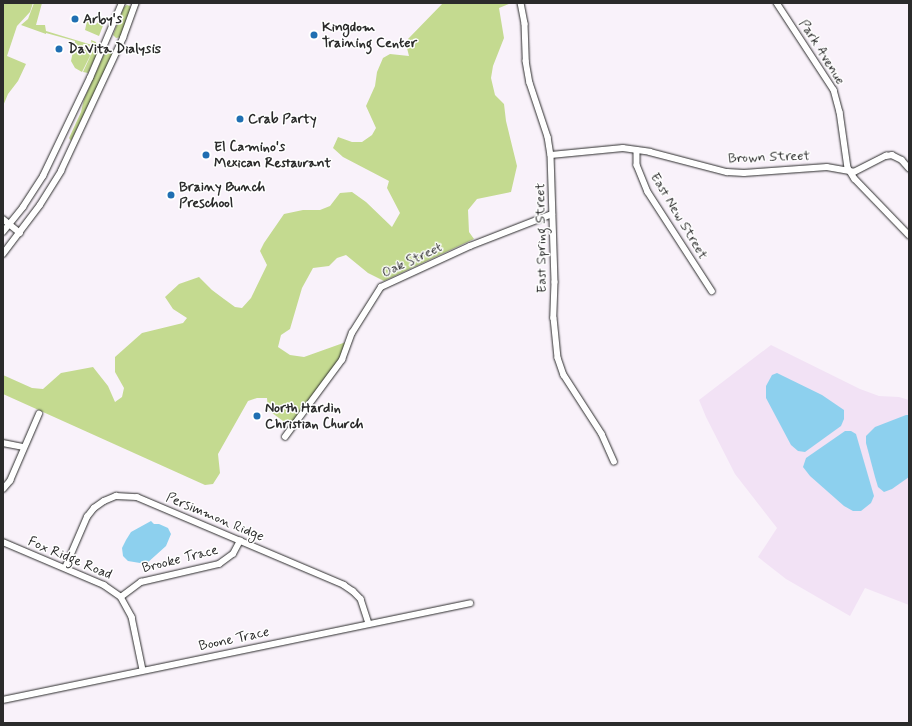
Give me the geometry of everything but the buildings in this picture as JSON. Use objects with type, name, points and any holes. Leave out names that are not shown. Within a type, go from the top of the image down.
[{"type":"street","points":[[3,232],[34,191],[50,161],[93,71],[122,3]]},
{"type":"street","points":[[3,254],[40,206],[61,171],[124,38],[136,3]]},
{"type":"street","name":"East Spring Street","points":[[521,3],[525,24],[527,69],[530,83],[548,137],[551,155],[555,282],[554,318],[558,358],[564,375],[602,434],[614,461]]},
{"type":"street","name":"Park Avenue","points":[[777,3],[834,90],[840,112],[846,162],[850,172],[860,185],[909,235]]},
{"type":"street","name":"Brown Street","points":[[551,155],[614,149],[637,150],[727,172],[754,173],[827,167],[850,172]]},
{"type":"street","name":"East New Street","points":[[637,150],[637,165],[648,192],[712,291]]},
{"type":"street","points":[[850,172],[860,170],[886,156],[892,156],[902,160],[909,168]]},
{"type":"street","name":"Oak Street","points":[[285,437],[342,360],[352,333],[381,287],[470,246],[552,214]]},
{"type":"street","points":[[3,219],[20,233]]},
{"type":"street","points":[[3,489],[10,481],[39,414]]},
{"type":"street","points":[[3,443],[24,447]]},
{"type":"street","points":[[3,480],[10,481]]},
{"type":"street","name":"Persimmon Ridge","points":[[65,568],[87,517],[94,508],[104,501],[116,496],[137,497],[344,585],[353,591],[364,606],[369,624]]},
{"type":"street","name":"Brooke Trace","points":[[121,597],[136,584],[147,580],[219,564],[233,554],[240,541]]},
{"type":"street","name":"Fox Ridge Road","points":[[3,542],[112,589],[121,597],[132,617],[143,670]]},
{"type":"street","name":"Boone Trace","points":[[3,700],[470,602]]},
{"type":"shaded area","points":[[771,345],[860,389],[879,396],[899,397],[909,400],[909,605],[865,588],[850,616],[786,579],[758,557],[777,528],[735,474],[699,400]]},
{"type":"green space","points":[[3,3],[33,3],[30,12],[17,26],[7,56],[26,64],[18,81],[8,94],[3,106]]},
{"type":"green space","points":[[34,3],[42,3],[36,25],[45,25],[46,31],[92,45],[91,40],[96,42],[98,52],[88,73],[83,72],[95,46],[82,72],[75,68],[71,61],[75,41],[46,34],[21,25],[28,19]]},
{"type":"green space","points":[[443,3],[511,3],[499,8],[504,38],[493,66],[491,78],[495,95],[504,104],[506,121],[517,166],[511,192],[477,199],[468,210],[469,232],[474,239],[384,281],[368,273],[346,255],[337,258],[329,266],[313,268],[302,288],[290,329],[281,335],[278,347],[290,355],[304,357],[346,342],[340,360],[290,426],[268,410],[267,398],[257,398],[248,401],[218,454],[220,473],[213,484],[205,485],[3,394],[3,375],[32,388],[43,389],[61,373],[93,367],[108,386],[115,402],[122,397],[124,388],[115,372],[115,357],[142,333],[183,323],[187,318],[173,309],[165,297],[179,284],[199,277],[212,290],[235,307],[242,308],[251,298],[267,265],[260,251],[284,214],[303,210],[320,210],[330,206],[340,193],[352,192],[366,202],[392,227],[400,213],[387,188],[389,181],[343,157],[333,148],[338,137],[352,142],[362,142],[372,135],[376,128],[366,106],[375,86],[377,72],[383,58],[390,54],[409,56],[407,48],[408,39]]},
{"type":"green space","points":[[127,5],[130,6],[132,10],[121,37],[116,38],[113,35],[124,7]]},
{"type":"green space","points":[[88,17],[90,18],[89,23],[95,25],[100,20],[104,23],[99,36],[85,30]]},
{"type":"green space","points":[[106,50],[111,51],[113,54],[71,141],[69,138],[81,112],[84,99]]},
{"type":"water","points":[[777,373],[822,395],[844,410],[844,419],[841,426],[805,452],[798,451],[791,445],[766,398],[766,386],[772,375]]},
{"type":"water","points":[[909,415],[909,477],[892,489],[884,492],[878,487],[866,443],[866,436],[875,427]]},
{"type":"water","points":[[845,431],[851,431],[856,434],[874,496],[871,503],[861,511],[853,511],[844,506],[810,476],[803,467],[806,458]]},
{"type":"water","points":[[151,521],[154,524],[159,524],[168,528],[171,534],[166,546],[146,564],[128,561],[123,556],[122,548],[126,540],[131,532]]},
{"type":"place","name":"Arby's","points":[[75,19]]},
{"type":"place","name":"Kingdom Training Center","points":[[314,35]]},
{"type":"place","name":"DaVita Dialysis","points":[[59,49]]},
{"type":"place","name":"Crab Party","points":[[240,119]]},
{"type":"place","name":"El Camino's Mexican Restaurant","points":[[206,155]]},
{"type":"place","name":"Brainy Bunch Preschool","points":[[171,195]]},
{"type":"place","name":"North Hardin Christian Church","points":[[257,416]]}]
